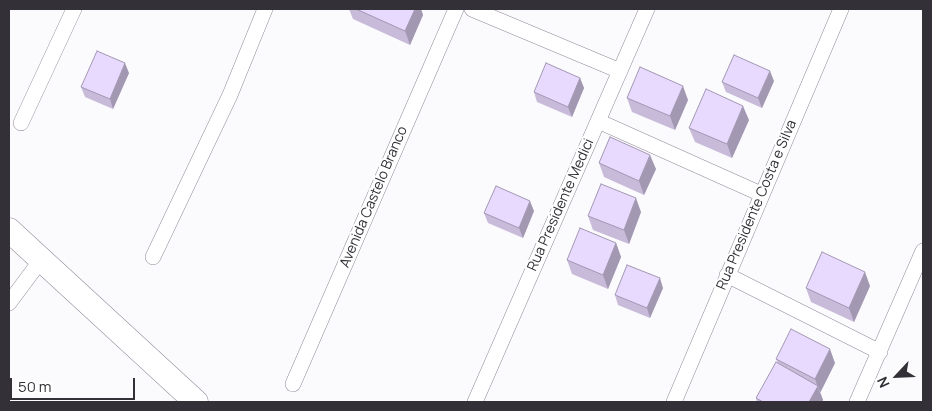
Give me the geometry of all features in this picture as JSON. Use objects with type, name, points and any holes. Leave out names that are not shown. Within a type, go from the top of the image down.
[{"type":"main road","points":[[9,230],[196,402]]},
{"type":"street","points":[[21,123],[74,9]]},
{"type":"street","points":[[153,256],[230,95],[265,9]]},
{"type":"street","name":"Avenida Castelo Branco","points":[[293,384],[456,9]]},
{"type":"street","points":[[472,9],[620,71]]},
{"type":"street","name":"Rua Presidente Medici","points":[[475,402],[647,9]]},
{"type":"street","name":"Rua Presidente Costa e Silva","points":[[674,402],[841,9]]},
{"type":"street","points":[[598,121],[761,194]]},
{"type":"street","points":[[857,402],[923,251]]},
{"type":"street","points":[[9,303],[41,260]]},
{"type":"street","points":[[727,274],[880,352]]},
{"type":"building","points":[[356,9],[415,9],[405,31]]},
{"type":"building","points":[[97,51],[125,63],[110,99],[81,87]]},
{"type":"building","points":[[734,55],[770,71],[758,98],[722,82]]},
{"type":"building","points":[[546,63],[580,78],[568,107],[534,92]]},
{"type":"building","points":[[640,67],[683,86],[670,116],[627,98]]},
{"type":"building","points":[[706,89],[743,106],[727,144],[689,128]]},
{"type":"building","points":[[610,137],[650,155],[639,181],[599,163]]},
{"type":"building","points":[[601,184],[636,198],[624,230],[588,216]]},
{"type":"building","points":[[496,186],[530,201],[519,228],[484,213]]},
{"type":"building","points":[[580,228],[616,243],[603,275],[567,260]]},
{"type":"building","points":[[822,252],[865,272],[849,308],[806,288]]},
{"type":"building","points":[[627,265],[660,278],[647,308],[615,295]]},
{"type":"building","points":[[791,329],[830,349],[815,379],[776,359]]},
{"type":"building","points":[[776,362],[818,386],[809,402],[763,402],[756,398]]}]
